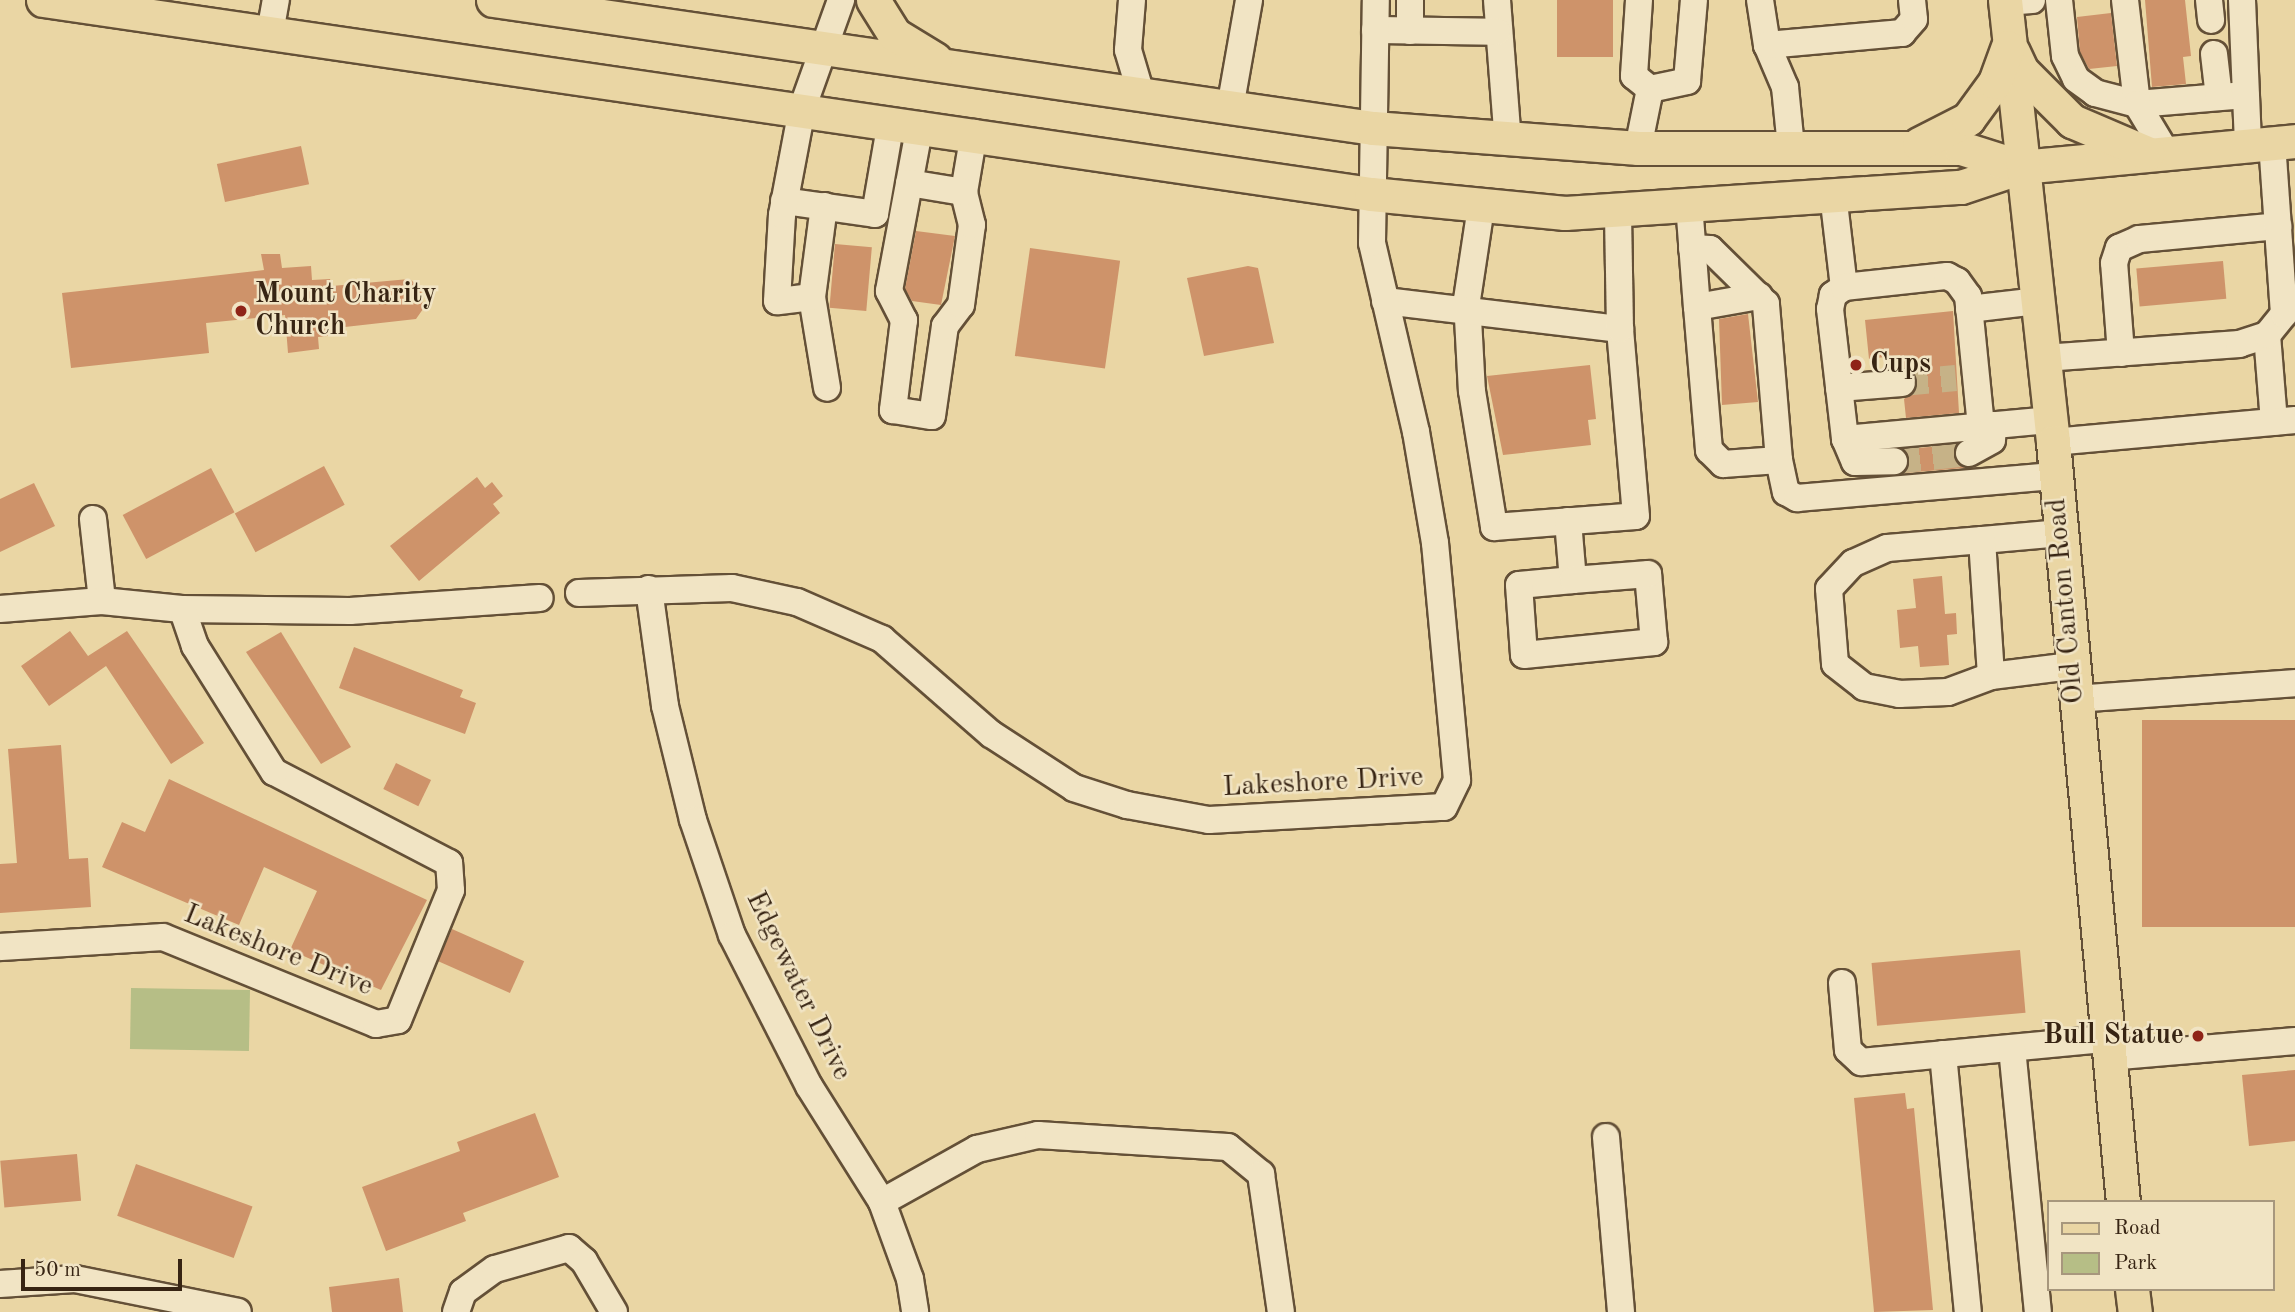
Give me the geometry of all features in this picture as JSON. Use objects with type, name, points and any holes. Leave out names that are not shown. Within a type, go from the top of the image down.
[{"type":"main road","points":[[43,0],[906,123],[1371,194],[1481,207],[1618,213],[1689,204],[1961,187],[2021,167],[2272,143]]},
{"type":"main road","points":[[493,0],[1373,128],[1508,142],[1638,148],[1961,148],[2021,167]]},
{"type":"main road","points":[[873,0],[903,43],[953,68]]},
{"type":"main road","name":"Old Canton Road","points":[[2014,1],[2009,45],[2052,431],[2074,699],[2123,1200]]},
{"type":"main road","points":[[1903,149],[1968,119],[1994,82],[2009,45]]},
{"type":"main road","points":[[2009,45],[2022,71],[2072,121],[2160,155]]},
{"type":"main road","points":[[2132,1291],[2135,1312]]},
{"type":"street","points":[[270,33],[276,0]]},
{"type":"street","points":[[812,297],[777,301],[784,201],[802,109],[841,0]]},
{"type":"street","points":[[1132,0],[1128,50],[1141,94]]},
{"type":"street","points":[[1230,108],[1248,0]]},
{"type":"street","name":"Lakeshore Drive","points":[[579,593],[732,588],[797,602],[882,639],[991,734],[1074,788],[1127,805],[1209,820],[1444,807],[1457,780],[1434,543],[1372,243],[1376,0]]},
{"type":"street","points":[[1410,0],[1410,31]]},
{"type":"street","points":[[1497,0],[1497,32],[1508,142]]},
{"type":"street","points":[[1639,0],[1634,76],[1650,89]]},
{"type":"street","points":[[1650,89],[1687,81],[1694,0]]},
{"type":"street","points":[[1760,0],[1767,45],[1786,87],[1791,148]]},
{"type":"street","points":[[1767,45],[1902,33],[1914,19],[1912,0]]},
{"type":"street","points":[[2059,0],[2065,56],[2076,79],[2095,93],[2137,104],[2246,95]]},
{"type":"street","points":[[2125,0],[2137,104],[2160,155]]},
{"type":"street","points":[[2044,358],[2239,344],[2267,335],[2284,314],[2272,143],[2246,95],[2242,0]]},
{"type":"street","points":[[1375,30],[1497,32]]},
{"type":"street","points":[[1103,89],[1128,50]]},
{"type":"street","points":[[2214,54],[2218,97]]},
{"type":"street","points":[[1638,148],[1650,89]]},
{"type":"street","points":[[784,201],[875,214],[906,123]]},
{"type":"street","points":[[906,123],[909,183],[889,291],[904,320],[893,410],[932,416],[945,326],[961,305],[963,292],[972,225],[964,192],[974,133]]},
{"type":"street","points":[[909,183],[964,192]]},
{"type":"street","points":[[1833,194],[1844,287]]},
{"type":"street","points":[[1689,204],[1709,450],[1723,464],[1779,460]]},
{"type":"street","points":[[824,206],[812,297],[827,388]]},
{"type":"street","points":[[1481,207],[1468,310],[1472,391],[1494,527],[1636,516],[1620,330],[1618,213]]},
{"type":"street","points":[[2121,353],[2114,262],[2119,248],[2139,239],[2278,226]]},
{"type":"street","points":[[1692,248],[1710,249],[1766,304],[1779,460],[1786,492],[1797,498],[2056,476]]},
{"type":"street","points":[[1894,461],[1855,462],[1845,439],[1830,309],[1833,295],[1844,287],[1947,276],[1968,296],[1966,376],[1992,440],[1969,453]]},
{"type":"street","points":[[1697,307],[1759,296]]},
{"type":"street","points":[[1385,301],[1620,330]]},
{"type":"street","points":[[1969,309],[2037,301]]},
{"type":"street","points":[[904,320],[945,326]]},
{"type":"street","points":[[1845,439],[1987,426],[2052,431],[2284,421],[2267,335]]},
{"type":"street","points":[[1839,388],[1902,383]]},
{"type":"street","points":[[93,519],[102,601]]},
{"type":"street","points":[[1568,521],[1573,580]]},
{"type":"street","points":[[2060,533],[1887,548],[1853,563],[1829,589],[1835,664],[1864,687],[1899,694],[1948,692],[1991,676],[2071,666]]},
{"type":"street","points":[[1982,540],[1991,676]]},
{"type":"street","points":[[1648,574],[1654,642],[1524,655],[1518,585],[1573,580],[1648,574]]},
{"type":"street","name":"Edgewater Drive","points":[[649,589],[665,706],[694,820],[733,935],[809,1086],[882,1202],[910,1279],[915,1312]]},
{"type":"street","points":[[0,609],[102,601],[182,609],[350,611],[540,598]]},
{"type":"street","name":"Lakeshore Drive","points":[[0,947],[163,937],[376,1024],[398,1020],[451,890],[449,863],[274,772],[195,646],[182,609]]},
{"type":"street","points":[[2074,699],[2295,683]]},
{"type":"street","points":[[1842,983],[1852,1057],[1861,1062],[2012,1048],[2107,1048],[2295,1041]]},
{"type":"street","points":[[2012,1048],[2038,1312]]},
{"type":"street","points":[[1943,1054],[1968,1312]]},
{"type":"street","points":[[882,1202],[976,1149],[1038,1135],[1228,1147],[1261,1174],[1281,1312]]},
{"type":"street","points":[[1606,1137],[1621,1312]]},
{"type":"street","points":[[456,1312],[463,1292],[495,1269],[569,1248],[584,1261],[614,1312]]},
{"type":"street","points":[[0,1284],[75,1279],[238,1312]]},
{"type":"green space","points":[[131,988],[250,990],[249,1051],[130,1049]]},
{"type":"building","points":[[1557,0],[1613,0],[1613,57],[1557,57]]},
{"type":"building","points":[[2145,0],[2185,0],[2191,56],[2183,57],[2186,84],[2152,87]]},
{"type":"building","points":[[2111,13],[2117,66],[2089,69],[2080,52],[2077,17]]},
{"type":"building","points":[[301,146],[309,184],[225,202],[217,164]]},
{"type":"building","points":[[916,231],[955,236],[941,305],[912,301],[905,289]]},
{"type":"building","points":[[835,244],[872,247],[866,311],[829,308]]},
{"type":"building","points":[[1030,248],[1120,261],[1105,369],[1015,356]]},
{"type":"building","name":"Mount Charity Church","points":[[261,254],[280,254],[282,268],[311,266],[312,280],[330,279],[332,286],[409,279],[421,287],[423,309],[416,319],[336,328],[336,335],[318,337],[319,349],[288,353],[285,315],[206,323],[209,353],[71,368],[62,293],[264,270]]},
{"type":"building","points":[[2223,261],[2226,299],[2140,306],[2136,269]]},
{"type":"building","points":[[1248,266],[1258,268],[1274,343],[1204,356],[1187,278]]},
{"type":"building","points":[[1953,311],[1959,413],[1906,418],[1904,399],[1916,390],[1915,375],[1901,367],[1900,355],[1869,359],[1865,320]]},
{"type":"building","points":[[1748,314],[1758,402],[1722,405],[1719,319]]},
{"type":"building","points":[[1590,365],[1596,419],[1588,420],[1591,445],[1503,455],[1487,376]]},
{"type":"building","points":[[1956,445],[1955,460],[1965,468],[1904,473],[1910,461],[1904,449]]},
{"type":"building","points":[[324,466],[345,505],[255,552],[235,513]]},
{"type":"building","points":[[211,468],[234,512],[146,559],[123,515]]},
{"type":"building","points":[[477,477],[485,488],[492,482],[503,496],[493,504],[500,513],[419,581],[390,546]]},
{"type":"building","points":[[34,483],[55,526],[0,552],[0,499]]},
{"type":"building","points":[[1942,576],[1945,614],[1956,613],[1957,634],[1947,635],[1949,665],[1920,667],[1918,646],[1900,648],[1897,610],[1916,608],[1913,579]]},
{"type":"building","points":[[70,631],[88,656],[127,631],[204,743],[171,764],[106,666],[49,706],[21,666]]},
{"type":"building","points":[[281,632],[351,747],[321,764],[246,652]]},
{"type":"building","points":[[354,647],[463,690],[460,697],[476,703],[465,734],[339,688]]},
{"type":"building","points":[[2142,720],[2295,720],[2295,927],[2142,927]]},
{"type":"building","points":[[61,745],[69,859],[88,858],[91,907],[0,913],[0,864],[17,863],[8,749]]},
{"type":"building","points":[[396,763],[431,780],[418,806],[383,789]]},
{"type":"building","points":[[169,779],[427,900],[381,990],[290,950],[317,891],[264,867],[239,925],[102,867],[122,822],[145,832]]},
{"type":"building","points":[[452,929],[524,961],[510,993],[438,961]]},
{"type":"building","points":[[2020,950],[2025,1013],[1877,1026],[1872,963]]},
{"type":"building","points":[[2295,1070],[2295,1141],[2249,1146],[2242,1075]]},
{"type":"building","points":[[1905,1093],[1907,1109],[1914,1108],[1933,1310],[1874,1312],[1854,1098]]},
{"type":"building","points":[[535,1113],[559,1177],[463,1213],[466,1221],[386,1251],[362,1187],[460,1151],[457,1142]]},
{"type":"building","points":[[77,1154],[81,1201],[4,1208],[0,1161]]},
{"type":"building","points":[[136,1164],[253,1206],[234,1258],[117,1216]]},
{"type":"building","points":[[399,1278],[403,1312],[332,1312],[329,1287]]},
{"type":"tunnel","points":[[1902,383],[1956,378]]},
{"type":"tunnel","points":[[1894,461],[1969,453]]},
{"type":"place","name":"Mount Charity Church","points":[[241,311]]},
{"type":"place","name":"Cups","points":[[1856,365]]},
{"type":"place","name":"Bull Statue","points":[[2198,1036]]}]
